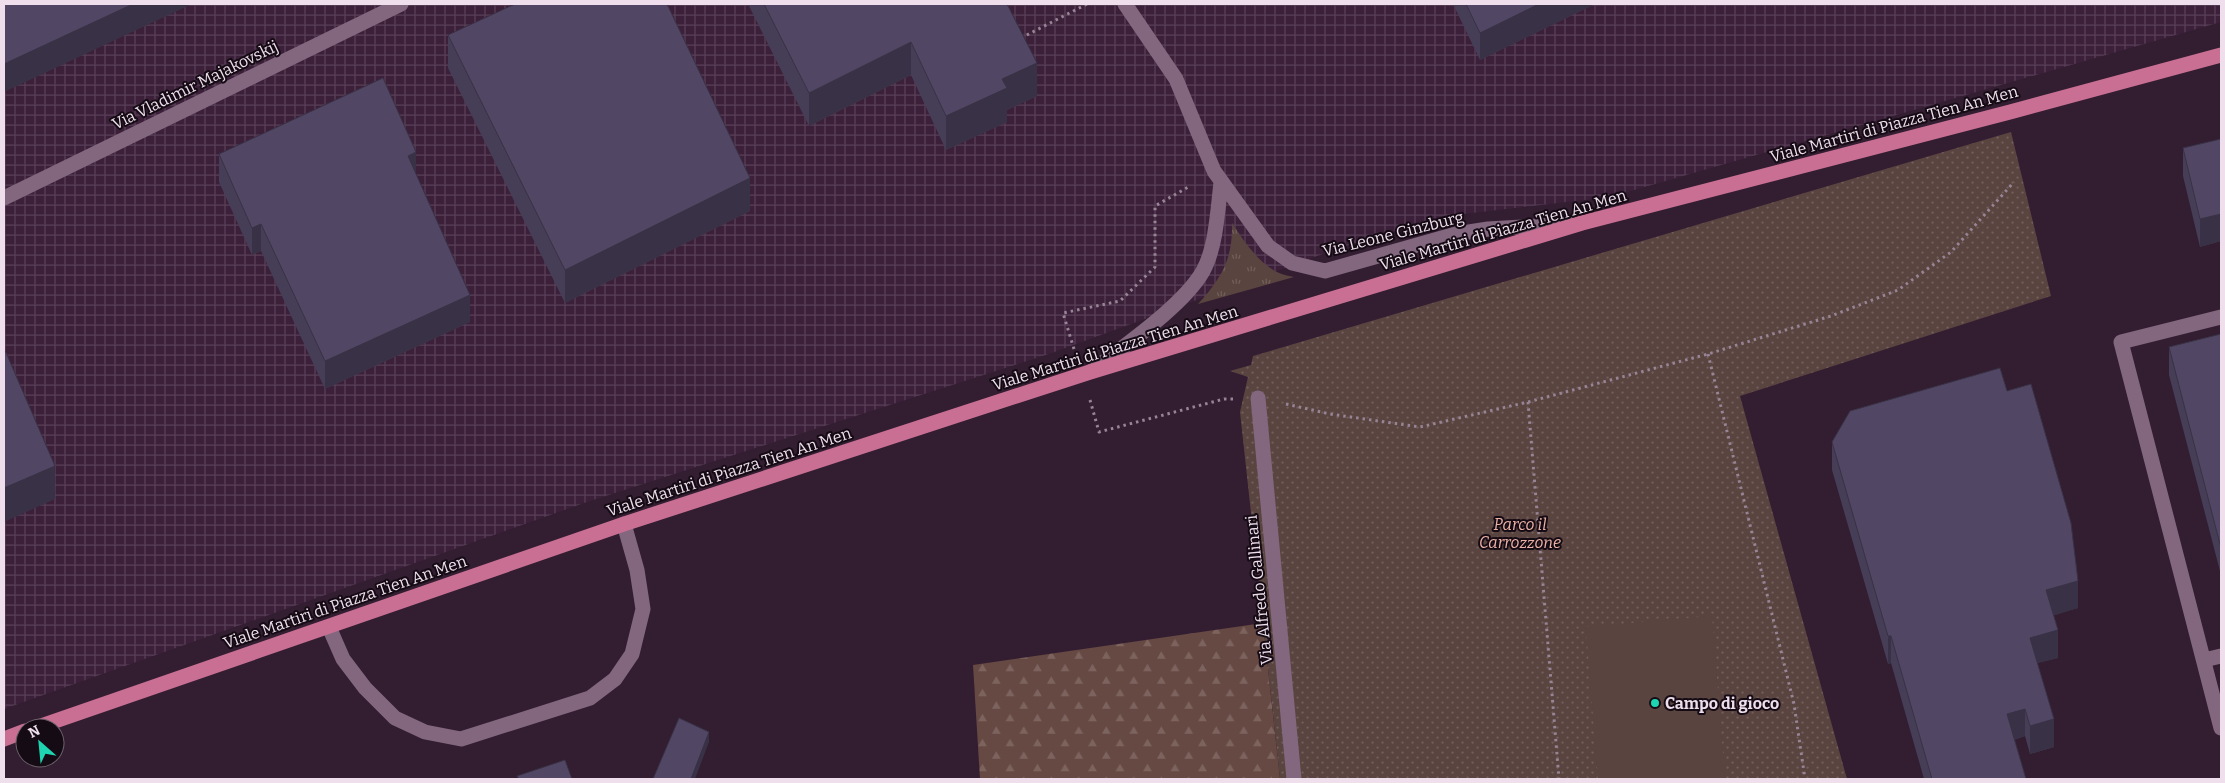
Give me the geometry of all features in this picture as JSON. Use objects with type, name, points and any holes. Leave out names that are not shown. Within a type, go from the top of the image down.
[{"type":"main road","name":"Viale Martiri di Piazza Tien An Men","points":[[64,718],[624,524],[1090,372],[1582,223],[2020,110],[2221,55]]},
{"type":"street","name":"Via Vladimir Majakovskij","points":[[4,198],[401,4]]},
{"type":"street","name":"Via Leone Ginzburg","points":[[1125,4],[1176,79],[1218,176],[1268,246],[1292,263],[1325,271],[1456,234],[1518,227],[1582,223]]},
{"type":"street","name":"Via Leone Ginzburg","points":[[1090,372],[1180,300],[1203,271],[1215,233],[1218,176]]},
{"type":"street","points":[[2221,317],[2121,342],[2221,728]]},
{"type":"street","name":"Via Alfredo Gallinari","points":[[1258,398],[1294,779]]},
{"type":"street","points":[[329,626],[343,659],[365,688],[396,718],[425,732],[461,739],[590,698],[615,679],[632,654],[644,609],[637,570],[624,524]]},
{"type":"street","points":[[2204,660],[2221,656]]},
{"type":"path","points":[[1019,39],[1087,4]]},
{"type":"path","points":[[1063,313],[1120,301],[1155,267],[1155,206],[1218,176]]},
{"type":"path","points":[[1099,432],[1224,399],[1258,398],[1330,414],[1420,427],[1528,402],[1708,354],[1831,316],[1898,290],[1951,252],[2014,182]]},
{"type":"path","points":[[1708,354],[1794,704],[1805,779]]},
{"type":"path","points":[[1528,402],[1559,779]]},
{"type":"shaded area","points":[[4,4],[2221,4],[2221,22],[1610,197],[1446,216],[1342,247],[1049,354],[587,502],[4,709]]},
{"type":"green space","name":"Parco il Carrozzone","points":[[2011,132],[2051,296],[1740,396],[1847,779],[1280,779],[1240,412],[1248,377],[1230,371],[1251,365],[1253,356]]},
{"type":"green space","points":[[1232,223],[1245,243],[1262,261],[1277,272],[1294,277],[1198,304],[1214,285],[1224,267],[1230,247]]},
{"type":"green space","name":"Campo di gioco","points":[[1712,616],[1725,779],[1598,779],[1586,627]]},
{"type":"green space","points":[[1263,623],[1280,779],[980,779],[973,665]]},
{"type":"building","points":[[4,4],[133,4],[4,64]]},
{"type":"building","points":[[515,4],[667,4],[750,178],[565,270],[448,35]]},
{"type":"building","points":[[764,4],[1007,4],[1037,63],[1002,79],[1007,88],[946,116],[911,42],[809,93]]},
{"type":"building","points":[[1466,4],[1539,4],[1480,33]]},
{"type":"building","points":[[383,78],[416,152],[408,156],[470,295],[325,361],[261,224],[252,228],[219,154]]},
{"type":"building","points":[[2221,139],[2221,214],[2200,219],[2183,148]]},
{"type":"building","points":[[2221,334],[2221,548],[2169,347]]},
{"type":"building","points":[[4,348],[55,466],[4,488]]},
{"type":"building","points":[[2000,368],[2007,391],[2031,384],[2071,523],[2078,581],[2046,590],[2058,630],[2030,638],[2054,719],[2030,726],[2025,709],[2007,714],[2026,779],[1932,779],[1891,636],[1888,636],[1832,442],[1850,411]]},
{"type":"building","points":[[679,718],[709,732],[691,779],[653,779]]},
{"type":"building","points":[[565,760],[572,779],[519,779],[517,776]]},
{"type":"place","name":"Campo di gioco","points":[[1655,703]]}]
